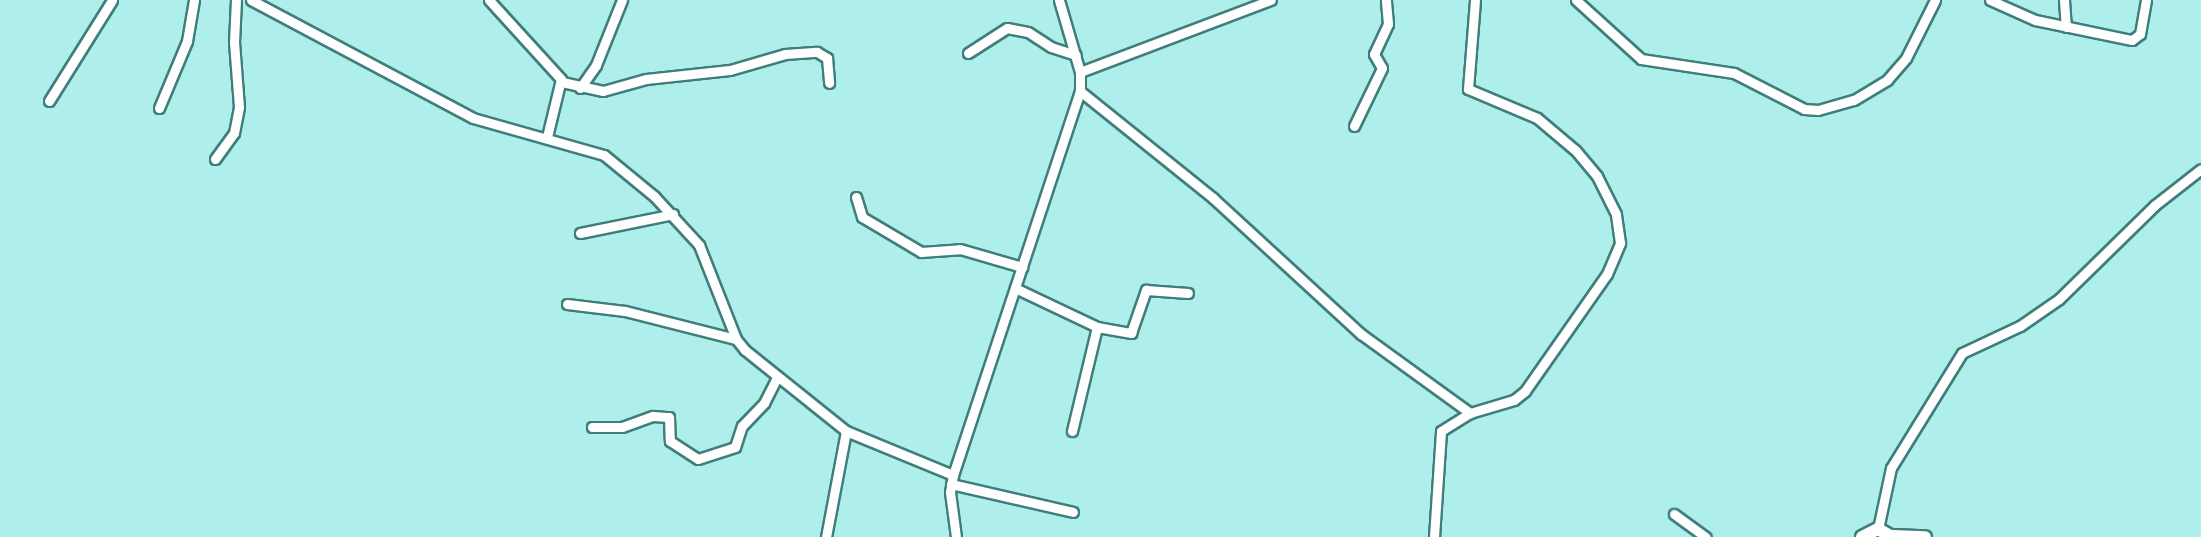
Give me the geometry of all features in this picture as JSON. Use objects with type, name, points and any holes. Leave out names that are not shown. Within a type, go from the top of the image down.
[{"type":"street","points":[[49,101],[112,0]]},
{"type":"street","points":[[159,108],[187,41],[194,0]]},
{"type":"street","points":[[215,159],[234,133],[239,107],[236,0]]},
{"type":"street","points":[[251,0],[394,72],[448,107],[521,133],[547,137],[604,155],[673,214],[705,254],[736,339],[776,378],[846,431],[952,480],[1073,512]]},
{"type":"street","points":[[489,0],[542,55],[562,82],[580,88],[603,91],[646,79],[730,70],[785,54],[817,52],[827,58],[829,83]]},
{"type":"street","points":[[580,88],[596,65],[622,0]]},
{"type":"street","points":[[956,537],[952,480],[1080,91],[1080,72],[1059,0]]},
{"type":"street","points":[[1080,72],[1271,0]]},
{"type":"street","points":[[1354,127],[1382,68],[1374,54],[1388,24],[1386,0]]},
{"type":"street","points":[[1434,537],[1438,440],[1448,424],[1470,413],[1514,400],[1525,391],[1607,274],[1620,243],[1620,230],[1597,176],[1576,150],[1536,118],[1468,89],[1475,0]]},
{"type":"street","points":[[1576,0],[1641,59],[1734,73],[1804,109],[1818,110],[1854,100],[1887,80],[1906,58],[1935,0]]},
{"type":"street","points":[[1990,0],[2028,18],[2135,40],[2146,0]]},
{"type":"street","points":[[2064,0],[2067,27]]},
{"type":"street","points":[[968,53],[1007,28],[1028,32],[1051,47],[1076,55]]},
{"type":"street","points":[[547,137],[562,82]]},
{"type":"street","points":[[1080,91],[1213,198],[1361,334],[1470,413]]},
{"type":"street","points":[[1878,529],[1892,468],[1962,353],[2042,312],[2155,205],[2201,169]]},
{"type":"street","points":[[856,197],[862,217],[921,252],[960,249],[1022,267]]},
{"type":"street","points":[[580,233],[673,214]]},
{"type":"street","points":[[1015,288],[1097,327],[1135,331],[1144,294],[1152,287],[1188,293]]},
{"type":"street","points":[[567,304],[625,311],[736,339]]},
{"type":"street","points":[[1072,430],[1097,327]]},
{"type":"street","points":[[592,426],[622,427],[653,416],[669,417],[670,441],[698,459],[735,447],[742,426],[764,403],[776,378]]},
{"type":"street","points":[[826,537],[846,431]]},
{"type":"street","points":[[1674,514],[1706,537]]},
{"type":"street","points":[[1878,529],[1892,536],[1926,537]]},
{"type":"street","points":[[1862,537],[1878,529]]}]
